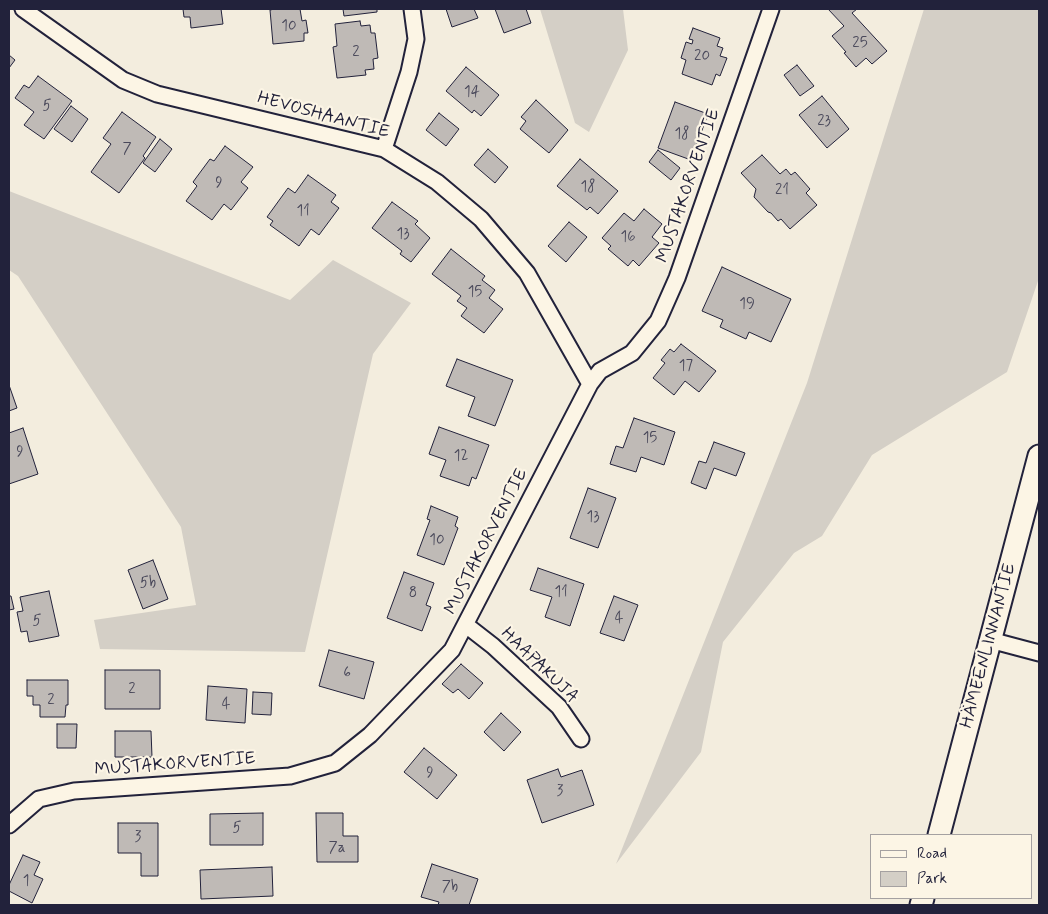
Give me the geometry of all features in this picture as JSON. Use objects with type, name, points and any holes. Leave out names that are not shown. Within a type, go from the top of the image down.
[{"type":"main road","name":"HÄMEENLINNANTIE","points":[[940,834],[1039,456]]},
{"type":"street","name":"HEVOSHAANTIE","points":[[23,9],[123,80],[157,94],[384,149],[437,182],[480,219],[527,273],[590,384]]},
{"type":"street","points":[[384,149],[409,72],[416,39],[412,9]]},
{"type":"street","name":"MUSTAKORVENTIE","points":[[9,825],[39,799],[74,791],[290,776],[335,763],[370,735],[452,650],[590,384],[600,372],[632,353],[658,322],[677,278],[772,9]]},
{"type":"street","name":"HAAPAKUJA","points":[[466,625],[493,646],[559,707],[581,738]]},
{"type":"street","points":[[990,640],[1039,652]]},
{"type":"green space","points":[[540,9],[623,9],[628,50],[589,132],[575,123]]},
{"type":"green space","points":[[924,9],[1039,9],[1039,278],[1007,372],[872,455],[822,536],[794,553],[723,642],[701,752],[616,864],[807,383]]},
{"type":"green space","points":[[9,191],[290,300],[333,260],[411,303],[373,354],[305,652],[100,649],[94,620],[196,605],[181,527],[18,276],[9,270]]},
{"type":"building","points":[[183,9],[221,9],[223,24],[191,28],[190,17],[184,17]]},
{"type":"building","points":[[300,9],[302,21],[306,20],[308,33],[304,33],[304,41],[273,44],[270,10]]},
{"type":"building","points":[[343,9],[377,9],[377,12],[344,16]]},
{"type":"building","points":[[446,9],[474,9],[478,18],[452,27]]},
{"type":"building","points":[[495,9],[526,9],[531,23],[504,33]]},
{"type":"building","points":[[828,9],[857,9],[852,13],[887,51],[872,64],[866,58],[856,67],[832,36],[844,26]]},
{"type":"building","points":[[360,21],[361,26],[370,25],[371,33],[375,33],[378,58],[373,59],[374,69],[365,70],[366,75],[337,78],[333,47],[337,46],[335,24]]},
{"type":"building","points":[[693,28],[720,38],[717,46],[723,48],[720,56],[727,58],[720,76],[716,74],[712,85],[682,74],[686,60],[681,58],[686,42],[692,44],[693,40],[689,39]]},
{"type":"building","points":[[9,55],[15,60],[9,68]]},
{"type":"building","points":[[797,65],[814,86],[800,96],[784,75]]},
{"type":"building","points":[[466,67],[499,95],[481,116],[474,110],[472,113],[446,91]]},
{"type":"building","points":[[38,76],[72,101],[44,139],[24,125],[34,112],[15,98],[24,85],[29,88]]},
{"type":"building","points":[[822,96],[849,129],[827,148],[799,115]]},
{"type":"building","points":[[536,100],[568,130],[549,153],[520,129],[526,121],[521,117]]},
{"type":"building","points":[[675,102],[708,114],[691,160],[658,148]]},
{"type":"building","points":[[71,106],[88,119],[72,142],[54,129]]},
{"type":"building","points":[[122,112],[156,137],[143,156],[145,158],[119,193],[91,172],[111,144],[103,138]]},
{"type":"building","points":[[439,113],[459,129],[446,146],[426,130]]},
{"type":"building","points":[[160,139],[172,149],[155,172],[143,163]]},
{"type":"building","points":[[225,146],[253,167],[241,182],[248,188],[231,210],[224,204],[212,220],[186,201],[197,186],[193,182],[210,159],[214,161]]},
{"type":"building","points":[[488,149],[508,167],[495,183],[474,165]]},
{"type":"building","points":[[658,150],[680,168],[671,180],[649,162]]},
{"type":"building","points":[[762,155],[780,174],[786,169],[791,175],[795,172],[810,189],[806,193],[817,205],[790,229],[781,219],[778,221],[754,197],[756,189],[741,173]]},
{"type":"building","points":[[580,159],[618,191],[598,214],[590,207],[587,210],[557,186]]},
{"type":"building","points":[[308,175],[336,195],[331,202],[339,208],[319,235],[311,229],[299,246],[270,225],[273,221],[267,217],[288,188],[295,193]]},
{"type":"building","points":[[392,202],[418,221],[415,224],[430,238],[411,262],[400,254],[402,251],[372,228]]},
{"type":"building","points":[[644,209],[662,224],[652,237],[659,243],[639,266],[633,260],[628,266],[608,249],[611,246],[602,238],[624,213],[634,221]]},
{"type":"building","points":[[569,222],[587,237],[566,262],[548,246]]},
{"type":"building","points":[[451,249],[485,276],[482,280],[495,290],[489,298],[503,309],[484,333],[461,316],[467,308],[457,301],[461,296],[432,274]]},
{"type":"building","points":[[722,267],[791,299],[771,342],[749,332],[746,339],[720,327],[723,320],[702,311]]},
{"type":"building","points":[[681,344],[716,371],[699,392],[685,381],[674,395],[653,378],[665,363],[661,360],[670,349],[674,352]]},
{"type":"building","points":[[457,359],[513,380],[495,426],[468,416],[475,397],[446,386]]},
{"type":"building","points":[[9,385],[17,408],[9,411]]},
{"type":"building","points":[[634,418],[675,432],[664,465],[641,457],[636,472],[610,464],[616,446],[623,448]]},
{"type":"building","points":[[439,427],[489,445],[476,479],[472,477],[469,486],[440,476],[446,460],[429,454]]},
{"type":"building","points":[[23,428],[38,474],[9,484],[9,433]]},
{"type":"building","points":[[714,442],[745,453],[736,476],[714,468],[706,489],[691,483],[699,461],[706,463]]},
{"type":"building","points":[[588,488],[616,498],[598,548],[570,538]]},
{"type":"building","points":[[431,506],[458,517],[455,526],[458,528],[444,565],[417,555],[430,520],[427,519]]},
{"type":"building","points":[[153,560],[168,599],[143,609],[128,570]]},
{"type":"building","points":[[538,568],[584,584],[570,626],[545,617],[552,597],[530,590]]},
{"type":"building","points":[[404,572],[434,583],[426,605],[431,607],[422,631],[387,618]]},
{"type":"building","points":[[49,591],[59,636],[29,642],[27,631],[21,632],[17,612],[23,611],[20,597]]},
{"type":"building","points":[[9,596],[11,596],[14,609],[9,610]]},
{"type":"building","points":[[614,596],[638,605],[624,641],[600,633]]},
{"type":"building","points":[[329,650],[374,662],[364,699],[319,686]]},
{"type":"building","points":[[461,664],[483,683],[469,699],[458,689],[453,693],[442,684]]},
{"type":"building","points":[[105,670],[160,670],[160,709],[105,709]]},
{"type":"building","points":[[27,680],[68,680],[68,705],[66,705],[65,717],[40,717],[40,705],[33,705],[33,696],[27,696]]},
{"type":"building","points":[[208,686],[247,689],[245,723],[206,720]]},
{"type":"building","points":[[253,692],[272,693],[271,715],[252,714]]},
{"type":"building","points":[[501,713],[521,732],[504,751],[484,732]]},
{"type":"building","points":[[57,724],[77,724],[76,748],[57,748]]},
{"type":"building","points":[[115,731],[151,731],[152,757],[115,757]]},
{"type":"building","points":[[424,748],[457,775],[437,799],[404,772]]},
{"type":"building","points":[[558,769],[561,777],[582,770],[594,805],[542,823],[527,780]]},
{"type":"building","points":[[263,813],[263,845],[210,845],[210,814]]},
{"type":"building","points":[[316,813],[343,813],[343,836],[358,836],[358,862],[317,862]]},
{"type":"building","points":[[118,823],[158,823],[158,876],[141,876],[141,853],[118,853]]},
{"type":"building","points":[[23,855],[40,862],[34,875],[43,879],[32,903],[9,891],[9,885]]},
{"type":"building","points":[[432,864],[478,879],[469,905],[438,905],[439,902],[421,897]]},
{"type":"building","points":[[272,867],[273,896],[201,899],[200,870]]}]
